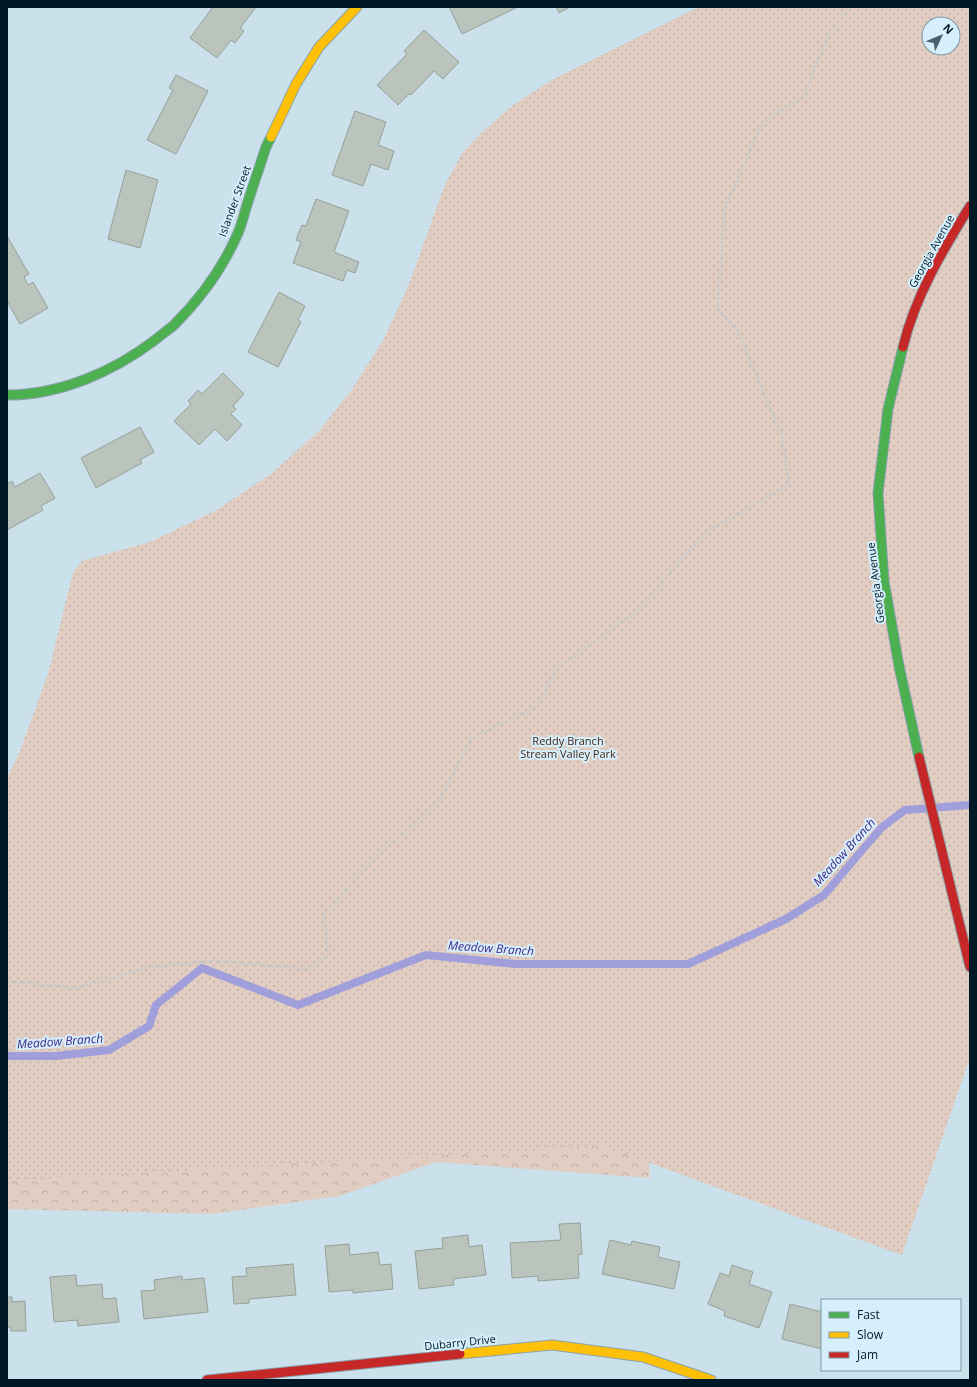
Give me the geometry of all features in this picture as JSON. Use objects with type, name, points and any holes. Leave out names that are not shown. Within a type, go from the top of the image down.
[{"type":"street","name":"Islander Street","points":[[7,396],[26,395],[55,389],[88,378],[117,364],[144,348],[173,326],[199,298],[219,269],[238,233],[266,147],[296,84],[319,48],[357,7]]},
{"type":"street","name":"Georgia Avenue","points":[[970,206],[945,247],[919,298],[905,338],[888,409],[878,493],[886,589],[899,666],[920,763],[970,967]]},
{"type":"street","name":"Dubarry Drive","points":[[207,1380],[552,1345],[643,1357],[711,1380]]},
{"type":"path","points":[[7,982],[77,988],[150,967],[216,960],[307,969],[328,955],[324,913],[375,859],[440,799],[472,738],[538,706],[556,669],[636,612],[706,532],[789,485],[782,436],[738,332],[718,308],[724,211],[762,122],[803,97],[830,30],[852,7]]},
{"type":"green space","name":"Reddy Branch Stream Valley Park","points":[[699,7],[970,7],[970,1057],[902,1255],[603,1146],[7,1181],[7,778],[20,751],[48,674],[73,573],[82,561],[150,542],[215,511],[271,474],[318,432],[351,391],[384,339],[410,282],[444,187],[461,155],[480,134],[512,106],[552,80]]},
{"type":"green space","points":[[642,1072],[650,1178],[436,1162],[339,1196],[212,1214],[7,1209],[7,1111]]},
{"type":"building","points":[[213,7],[256,7],[240,28],[244,31],[235,43],[231,40],[217,58],[190,38]]},
{"type":"building","points":[[449,7],[518,7],[462,34]]},
{"type":"building","points":[[556,7],[570,7],[559,13]]},
{"type":"building","points":[[424,30],[459,62],[443,79],[434,71],[411,95],[409,94],[398,105],[377,85],[407,54],[404,51]]},
{"type":"building","points":[[176,75],[208,91],[176,154],[147,140],[173,90],[169,88]]},
{"type":"building","points":[[355,111],[386,122],[378,145],[394,151],[388,170],[371,164],[363,186],[332,175]]},
{"type":"building","points":[[126,170],[158,180],[140,248],[108,239]]},
{"type":"building","points":[[316,199],[349,211],[334,252],[359,262],[355,273],[347,270],[343,281],[293,263],[301,242],[296,240],[302,225],[306,226]]},
{"type":"building","points":[[7,236],[29,274],[24,277],[28,285],[33,282],[48,308],[20,324],[7,301]]},
{"type":"building","points":[[279,292],[305,306],[298,320],[301,322],[278,367],[248,352]]},
{"type":"building","points":[[223,373],[244,394],[233,406],[236,409],[231,414],[242,425],[227,441],[215,429],[199,445],[174,421],[191,404],[188,401],[198,390],[202,394]]},
{"type":"building","points":[[140,427],[154,452],[140,460],[142,463],[96,488],[81,458]]},
{"type":"building","points":[[40,473],[55,498],[41,506],[43,510],[7,530],[7,484],[12,481],[15,487]]},
{"type":"building","points":[[580,1223],[582,1254],[578,1255],[579,1278],[538,1281],[538,1276],[512,1278],[510,1243],[561,1240],[559,1224]]},
{"type":"building","points":[[468,1235],[469,1247],[482,1245],[486,1275],[453,1279],[454,1285],[419,1289],[415,1251],[443,1248],[442,1238]]},
{"type":"building","points":[[610,1240],[631,1245],[632,1241],[660,1247],[658,1257],[680,1262],[674,1289],[602,1274]]},
{"type":"building","points":[[349,1244],[350,1255],[378,1252],[380,1265],[391,1264],[393,1289],[353,1293],[353,1290],[329,1292],[325,1246]]},
{"type":"building","points":[[293,1264],[296,1295],[249,1299],[249,1303],[234,1304],[232,1277],[247,1276],[246,1268]]},
{"type":"building","points":[[732,1265],[753,1272],[749,1284],[772,1292],[759,1328],[724,1316],[725,1311],[708,1304],[720,1273],[729,1276]]},
{"type":"building","points":[[76,1275],[77,1286],[102,1284],[103,1299],[116,1298],[119,1322],[78,1326],[77,1320],[54,1322],[50,1277]]},
{"type":"building","points":[[182,1276],[182,1280],[204,1278],[208,1312],[144,1319],[141,1291],[155,1290],[154,1280]]},
{"type":"building","points":[[7,1297],[12,1297],[12,1302],[25,1301],[26,1331],[11,1331],[11,1327],[7,1327]]},
{"type":"building","points":[[790,1304],[821,1312],[821,1349],[782,1339]]},
{"type":"waterway","name":"Meadow Branch","points":[[7,1056],[56,1056],[109,1050],[149,1026],[156,1005],[202,968],[298,1005],[426,955],[515,964],[688,964],[786,919],[824,895],[882,827],[905,810],[970,805]]},
{"type":"traffic: fast","points":[[7,395],[47,391],[85,380],[139,352],[174,325],[202,294],[218,271],[232,246],[241,226],[266,147],[271,137]]},
{"type":"traffic: fast","points":[[903,347],[888,409],[878,493],[884,581],[899,666],[919,757]]},
{"type":"traffic: slow","points":[[271,137],[296,84],[319,47],[357,7]]},
{"type":"traffic: slow","points":[[460,1354],[552,1345],[643,1357],[711,1380]]},
{"type":"traffic: jam","points":[[903,347],[908,328],[922,292],[950,239],[970,206]]},
{"type":"traffic: jam","points":[[919,757],[970,967]]},
{"type":"traffic: jam","points":[[207,1380],[460,1354]]}]
